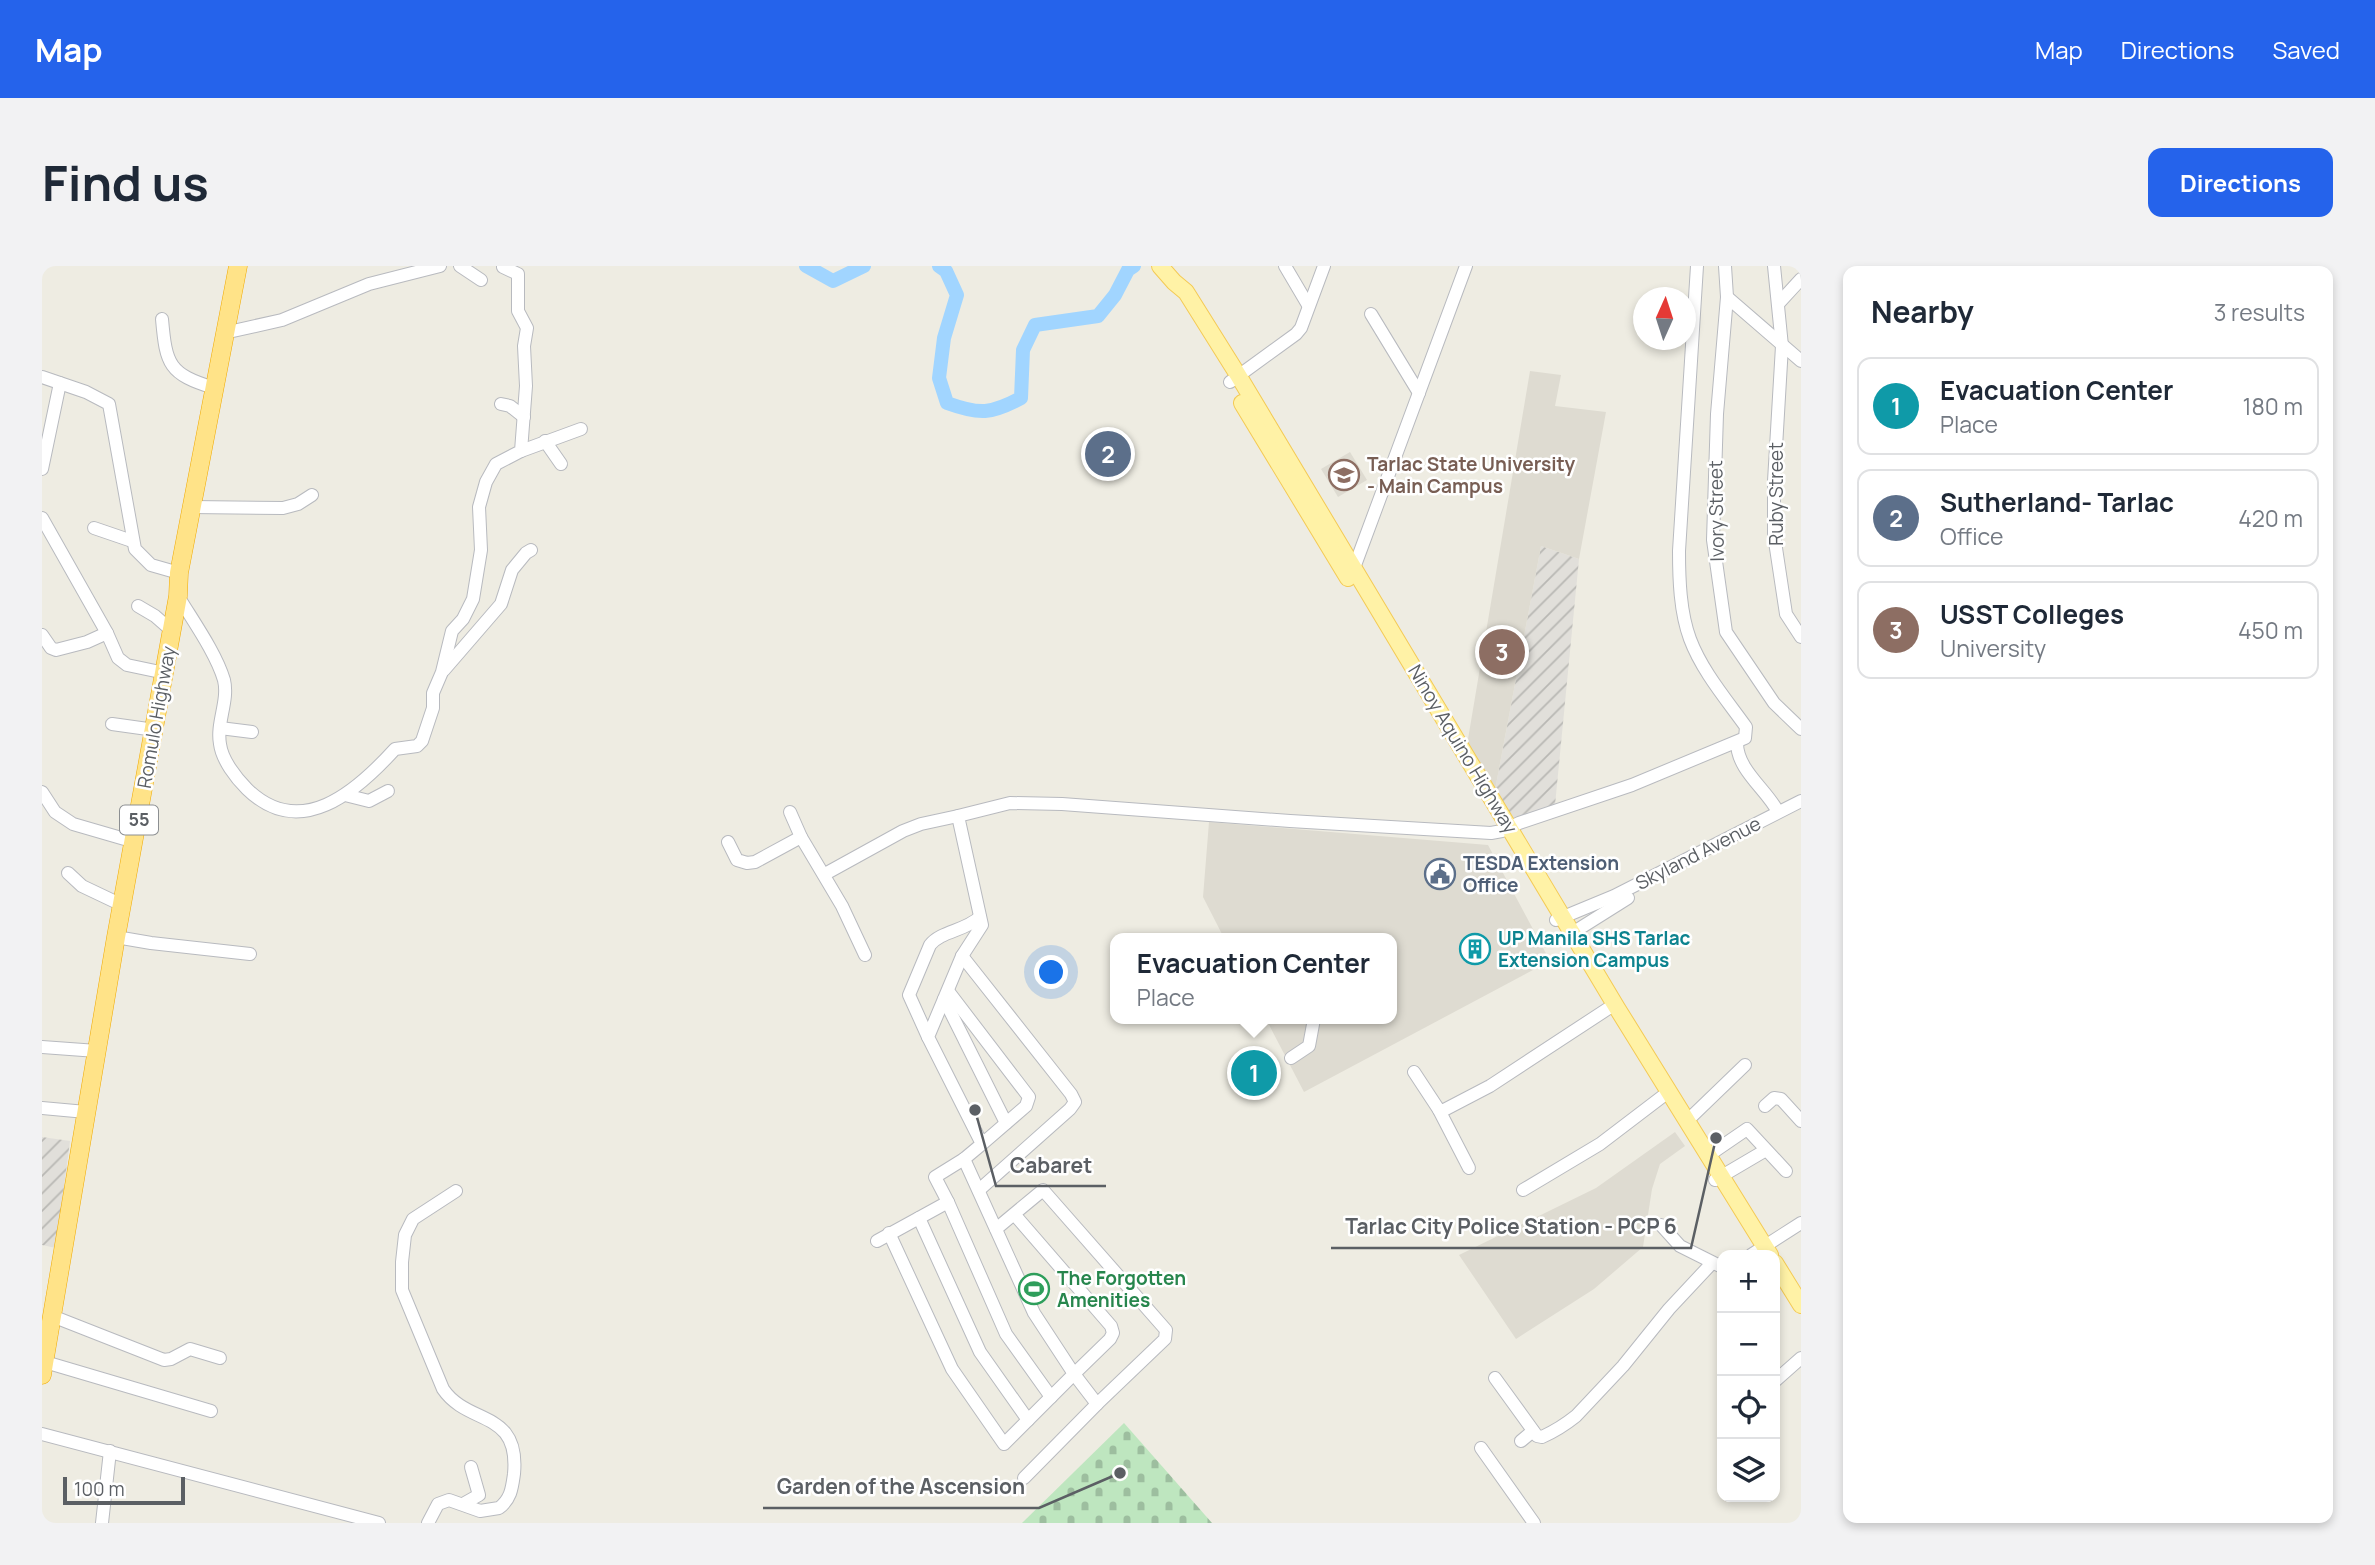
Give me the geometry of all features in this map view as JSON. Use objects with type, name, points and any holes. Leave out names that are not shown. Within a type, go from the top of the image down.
[{"type":"highway","name":"Romulo Highway","points":[[43,1369],[116,937],[165,673],[178,596],[179,573],[238,266]]},
{"type":"main road","name":"Ninoy Aquino Highway","points":[[1167,274],[1178,296],[1234,379],[1356,579],[1560,918],[1663,1096],[1718,1178],[1759,1250]]},
{"type":"main road","name":"Ninoy Aquino Highway","points":[[1611,1007],[1688,1120],[1709,1156],[1718,1178]]},
{"type":"main road","points":[[1780,1271],[1801,1305]]},
{"type":"main road","points":[[1780,1286],[1801,1319]]},
{"type":"street","points":[[225,333],[282,320],[369,284],[440,266]]},
{"type":"street","points":[[460,266],[481,280]]},
{"type":"street","points":[[1285,266],[1308,305]]},
{"type":"street","points":[[1234,379],[1301,328],[1324,266]]},
{"type":"street","points":[[1356,579],[1419,393],[1466,266]]},
{"type":"street","points":[[825,874],[912,827],[1010,803],[1062,804],[1491,833],[1632,785],[1745,738],[1746,727],[1716,685],[1692,644],[1681,584],[1679,551],[1697,266]]},
{"type":"street","name":"Ivory Street","points":[[1725,266],[1727,297],[1717,414],[1713,541],[1726,632],[1780,711],[1801,729]]},
{"type":"street","name":"Ruby Street","points":[[1774,266],[1782,346],[1773,481],[1774,536],[1786,614],[1801,637]]},
{"type":"street","points":[[503,267],[518,274],[518,311],[527,328],[524,346],[526,386],[521,451]]},
{"type":"street","points":[[1779,303],[1801,279]]},
{"type":"street","points":[[1727,297],[1782,346],[1799,356]]},
{"type":"street","points":[[1371,314],[1419,393]]},
{"type":"street","points":[[162,319],[168,360],[189,380],[214,388]]},
{"type":"street","points":[[42,377],[109,404],[132,541],[142,557],[152,565],[179,573]]},
{"type":"street","points":[[42,468],[60,383]]},
{"type":"street","points":[[501,404],[510,406],[524,417]]},
{"type":"street","points":[[178,596],[219,667],[225,684],[220,745],[236,778],[258,800],[278,810],[322,808],[345,795],[377,769],[395,749],[414,748],[422,741],[452,631],[463,619],[473,599],[481,550],[479,507],[486,482],[496,464],[545,441],[582,429]]},
{"type":"street","points":[[545,441],[561,464]]},
{"type":"street","points":[[191,507],[283,508],[298,504],[312,495]]},
{"type":"street","points":[[42,518],[122,662],[165,673]]},
{"type":"street","points":[[94,528],[132,541]]},
{"type":"street","points":[[442,672],[501,604],[512,570],[531,550]]},
{"type":"street","points":[[138,606],[171,630]]},
{"type":"street","points":[[42,635],[47,653],[107,633]]},
{"type":"street","points":[[112,724],[155,730]]},
{"type":"street","points":[[220,728],[252,732]]},
{"type":"street","points":[[1737,743],[1743,762],[1778,812]]},
{"type":"street","points":[[345,795],[369,801],[388,791]]},
{"type":"street","points":[[42,792],[55,812],[73,824],[135,842]]},
{"type":"street","name":"Skyland Avenue","points":[[1560,918],[1614,896],[1801,801]]},
{"type":"street","name":"Skyland Avenue","points":[[1570,935],[1621,901],[1801,808]]},
{"type":"street","points":[[790,812],[801,837],[825,874],[865,955]]},
{"type":"street","points":[[928,1037],[965,950],[981,929],[958,816]]},
{"type":"street","points":[[728,842],[737,860],[747,863],[755,862],[801,837]]},
{"type":"street","points":[[68,873],[82,886],[122,905]]},
{"type":"street","points":[[980,917],[962,929],[931,942],[909,992],[910,1001],[982,1144]]},
{"type":"street","points":[[962,929],[965,950],[1075,1102],[979,1190]]},
{"type":"street","points":[[116,937],[250,954]]},
{"type":"street","points":[[946,995],[1006,1123]]},
{"type":"street","points":[[946,995],[1029,1097],[1026,1106],[982,1144],[935,1177],[1006,1334],[1051,1397]]},
{"type":"street","points":[[1439,1110],[1451,1107],[1490,1086],[1611,1007]]},
{"type":"street","points":[[1292,1058],[1309,1046],[1313,1024]]},
{"type":"street","points":[[42,1047],[97,1051]]},
{"type":"street","points":[[1688,1120],[1745,1065]]},
{"type":"street","points":[[1414,1072],[1439,1110],[1469,1168]]},
{"type":"street","points":[[1523,1190],[1600,1144],[1663,1096]]},
{"type":"street","points":[[1765,1106],[1774,1098],[1781,1099],[1801,1121]]},
{"type":"street","points":[[42,1108],[86,1112]]},
{"type":"street","points":[[1709,1156],[1747,1129],[1786,1171]]},
{"type":"street","points":[[1718,1178],[1766,1150]]},
{"type":"street","points":[[964,1159],[1034,1314],[1097,1405]]},
{"type":"street","points":[[996,1228],[1043,1190],[1166,1329],[1165,1339],[1024,1478]]},
{"type":"street","points":[[428,1523],[440,1502],[449,1500],[484,1511],[494,1510],[503,1505],[512,1490],[514,1449],[508,1437],[495,1424],[447,1394],[415,1326],[401,1286],[404,1238],[411,1221],[456,1191]]},
{"type":"street","points":[[877,1241],[948,1202]]},
{"type":"street","points":[[889,1233],[952,1369],[1000,1448],[1110,1339],[1112,1330],[1014,1214]]},
{"type":"street","points":[[919,1218],[980,1352],[1028,1420]]},
{"type":"street","points":[[1763,1250],[1801,1223]]},
{"type":"street","points":[[1495,1378],[1534,1431],[1542,1437],[1576,1416],[1623,1366],[1669,1309],[1717,1265],[1680,1246],[1661,1225]]},
{"type":"street","points":[[52,1316],[164,1360],[190,1349],[219,1358]]},
{"type":"street","points":[[1780,1377],[1801,1358]]},
{"type":"street","points":[[43,1369],[211,1411]]},
{"type":"street","points":[[1521,1441],[1534,1431]]},
{"type":"street","points":[[42,1434],[348,1519],[379,1523]]},
{"type":"street","points":[[1481,1448],[1534,1523]]},
{"type":"street","points":[[102,1523],[110,1451]]},
{"type":"street","points":[[463,1504],[479,1496],[471,1467]]},
{"type":"shaded area","points":[[1530,371],[1561,375],[1555,406],[1606,412],[1579,559],[1541,546],[1495,790],[1467,745]]},
{"type":"shaded area","name":"Tarlac State University - Main Campus","points":[[1350,452],[1367,480],[1338,497],[1321,469]]},
{"type":"shaded area","points":[[1541,546],[1579,559],[1555,805],[1513,821],[1495,790]]},
{"type":"shaded area","points":[[1209,822],[1488,845],[1550,961],[1304,1092],[1269,1024],[1397,1024],[1397,933],[1221,933],[1203,897]]},
{"type":"shaded area","points":[[1675,1132],[1685,1146],[1660,1164],[1652,1189],[1643,1247],[1594,1289],[1516,1339],[1459,1255],[1596,1188]]},
{"type":"shaded area","points":[[42,1137],[70,1141],[56,1248],[42,1245]]},
{"type":"green space","points":[[1124,1423],[1212,1523],[1022,1523]]},
{"type":"waterway","points":[[806,266],[833,281],[864,266]]},
{"type":"waterway","points":[[939,266],[946,271],[957,295],[944,338],[939,378],[947,403],[977,411],[993,410],[1021,398],[1023,350],[1035,325],[1098,316],[1115,295],[1128,270],[1134,266]]},
{"type":"place","name":"Sutherland- Tarlac","points":[[1108,454]]},
{"type":"place","name":"Tarlac State University - Main Campus","points":[[1344,475]]},
{"type":"place","name":"USST Colleges","points":[[1502,652]]},
{"type":"place","name":"TESDA Extension Office","points":[[1440,874]]},
{"type":"place","name":"UP Manila SHS Tarlac Extension Campus","points":[[1475,949]]},
{"type":"place","name":"Evacuation Center","points":[[1254,1073]]},
{"type":"place","name":"Cabaret","points":[[975,1110]]},
{"type":"place","name":"Tarlac City Police Station - PCP 6","points":[[1716,1138]]},
{"type":"place","name":"The Forgotten Amenities","points":[[1034,1289]]},
{"type":"place","name":"Garden of the Ascension","points":[[1120,1473]]}]
